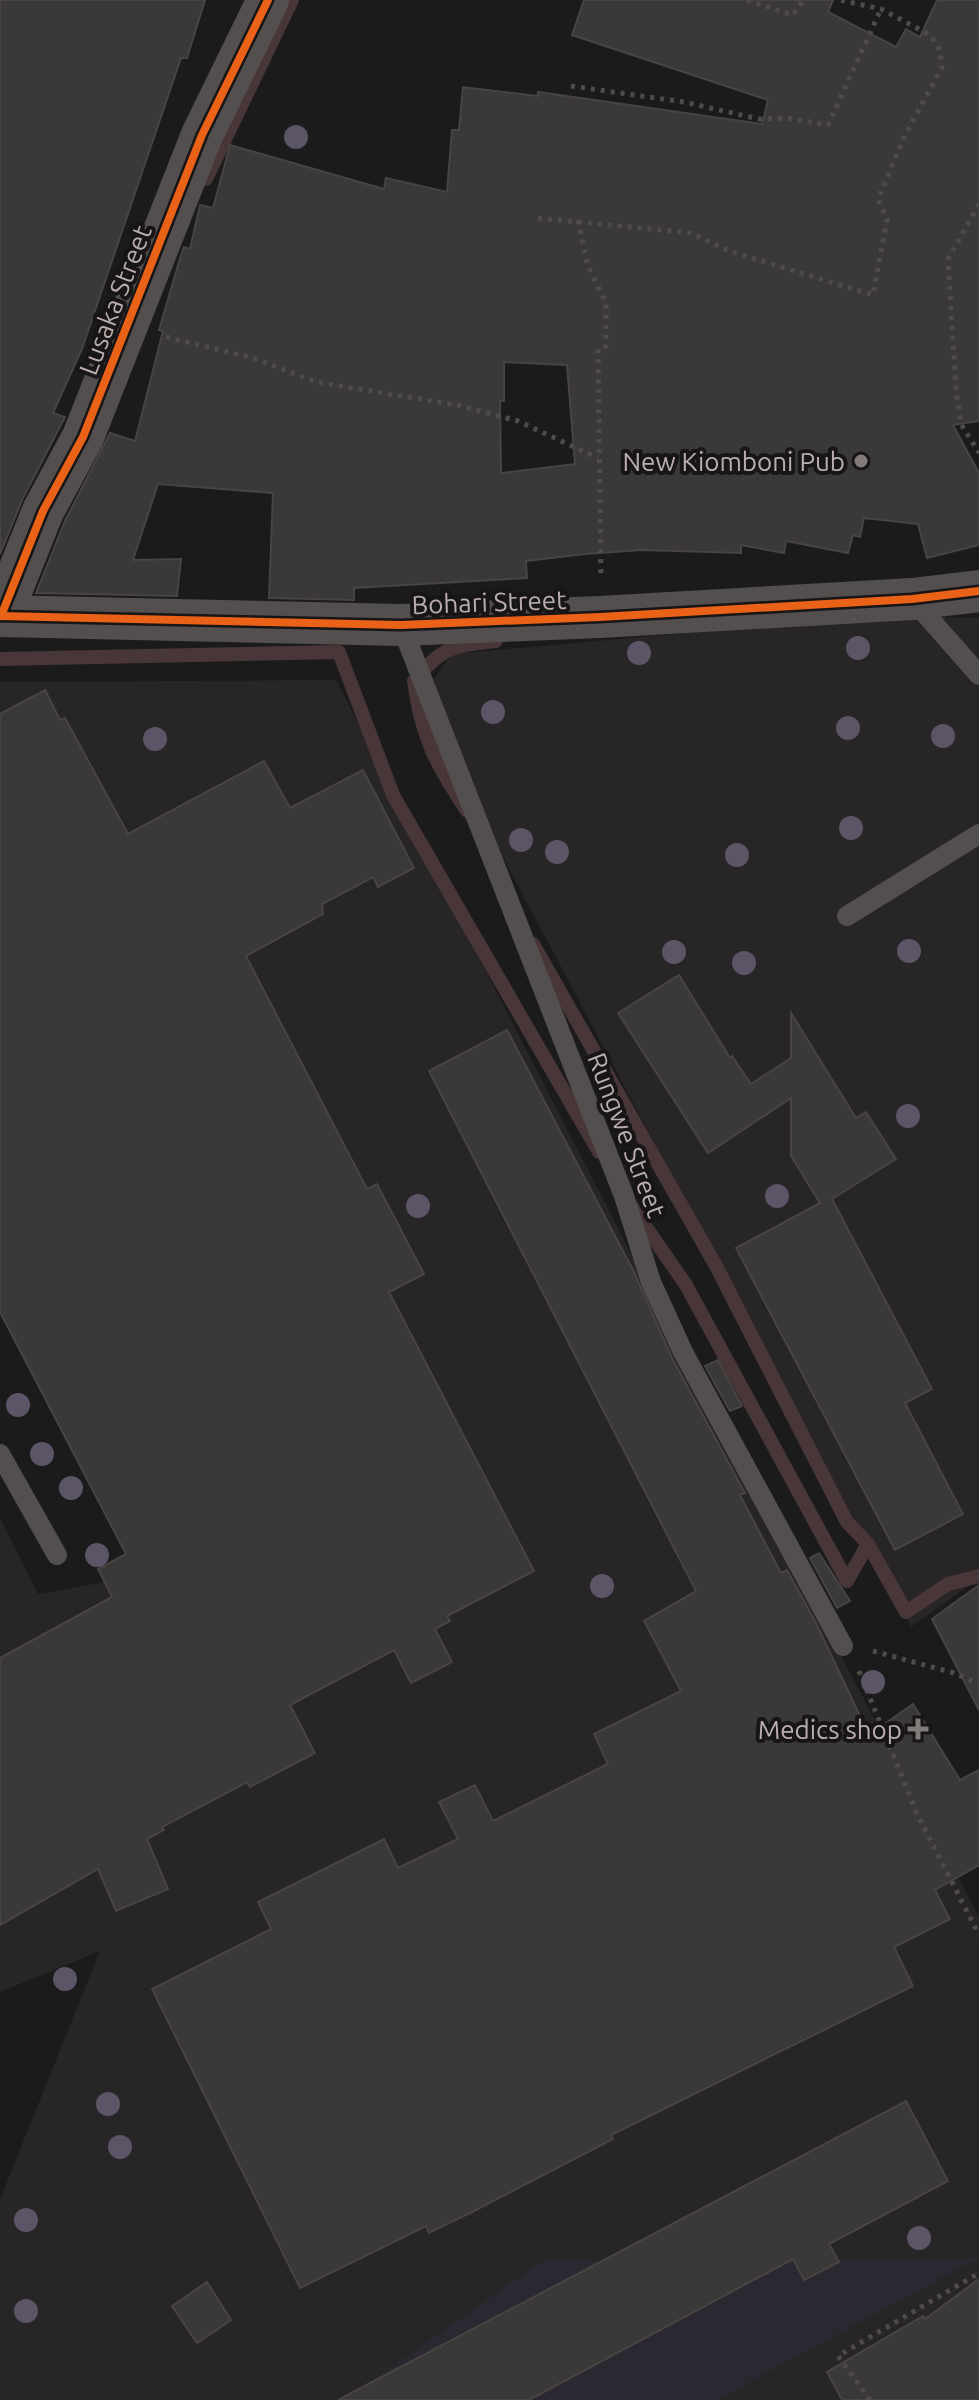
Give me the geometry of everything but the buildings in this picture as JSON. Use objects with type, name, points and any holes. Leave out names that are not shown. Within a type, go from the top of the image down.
[{"type":"street","name":"Lusaka Street","points":[[1,616],[43,511],[83,437],[202,135],[268,0]]},
{"type":"street","name":"Bohari Street","points":[[1,616],[401,625],[912,599],[979,591]]},
{"type":"lane","points":[[912,599],[979,675]]},
{"type":"lane","name":"Rungwe Street","points":[[401,625],[624,1196],[651,1282],[691,1366],[849,1652]]},
{"type":"lane","points":[[847,916],[979,834]]},
{"type":"lane","points":[[0,1454],[57,1555]]},
{"type":"path","points":[[747,0],[793,15],[803,0]]},
{"type":"path","points":[[538,218],[691,233],[729,251],[873,295],[887,220],[878,199],[905,135],[942,68],[940,50],[930,35],[881,9],[840,0]]},
{"type":"path","points":[[571,86],[684,102],[759,119],[786,118],[828,125],[881,9]]},
{"type":"path","points":[[979,204],[948,259],[961,424],[979,453]]},
{"type":"path","points":[[578,220],[587,264],[606,303],[606,346],[598,349],[602,537],[600,617]]},
{"type":"path","points":[[126,327],[253,358],[316,382],[457,405],[518,421],[598,458]]},
{"type":"path","points":[[979,1684],[954,1673],[869,1650],[849,1652],[917,1814],[979,1935]]},
{"type":"path","points":[[870,2400],[838,2356],[979,2273]]},
{"type":"shaded area","points":[[887,615],[979,618],[979,1578],[911,1627],[419,699],[452,654]]},
{"type":"shaded area","points":[[336,680],[710,1407],[979,1917],[979,2287],[868,2400],[0,2400],[0,2199],[100,1951],[0,1992],[0,1518],[38,1594],[139,1576],[0,1314],[0,682]]},
{"type":"shaded area","points":[[979,2258],[717,2400],[344,2400],[542,2261]]},
{"type":"waterway","points":[[206,179],[292,0]]},
{"type":"waterway","points":[[467,811],[432,749],[421,718],[414,681],[432,661],[449,650],[496,641]]},
{"type":"waterway","points":[[0,659],[339,652],[393,795],[599,1152]]},
{"type":"waterway","points":[[533,944],[715,1264],[847,1522],[868,1544],[906,1612],[948,1584],[979,1576]]},
{"type":"waterway","points":[[632,1207],[686,1285],[847,1581],[868,1544]]},
{"type":"cycle path","points":[[1,616],[43,511],[83,437],[202,135],[268,0]]},
{"type":"cycle path","points":[[0,616],[401,625],[912,599],[979,591]]},
{"type":"place","name":"New Kiomboni Pub","points":[[861,461]]},
{"type":"place","name":"Medics shop","points":[[918,1729]]}]
